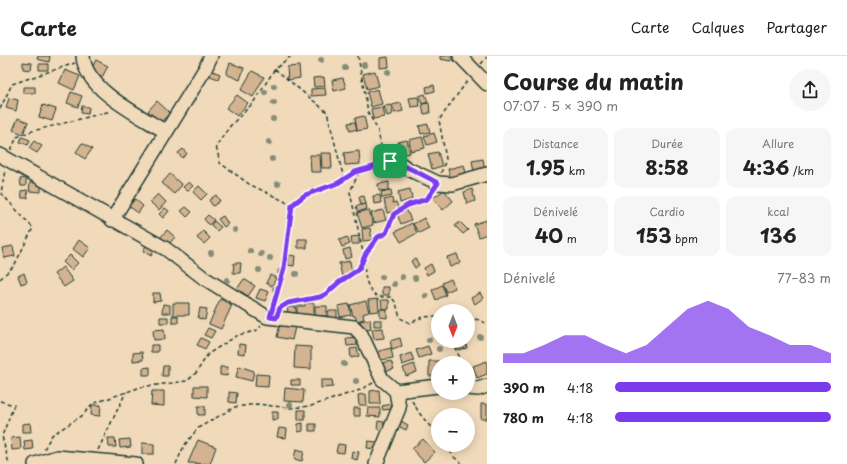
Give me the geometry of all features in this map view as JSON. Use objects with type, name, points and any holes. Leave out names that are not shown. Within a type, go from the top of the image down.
[{"type":"street","points":[[112,220],[205,69],[211,56]]},
{"type":"street","points":[[460,56],[487,84]]},
{"type":"street","points":[[83,58],[83,65],[90,78],[110,98],[166,132]]},
{"type":"street","points":[[0,156],[166,249],[204,278],[273,318],[354,327],[361,334],[382,378],[400,391],[431,387]]},
{"type":"street","points":[[383,161],[398,162],[408,169],[438,183],[452,184],[487,174]]},
{"type":"street","points":[[475,389],[487,386]]},
{"type":"street","points":[[376,464],[398,408],[400,391]]},
{"type":"street","points":[[40,463],[57,457],[136,464]]},
{"type":"path","points":[[291,56],[275,69],[253,103],[231,125],[216,146],[220,164],[249,184],[292,205]]},
{"type":"path","points":[[273,318],[284,268],[292,205],[305,195],[344,179],[355,172],[380,165],[383,161],[378,131],[368,112],[358,56]]},
{"type":"path","points":[[40,463],[44,447],[52,435],[83,414],[92,404],[141,387],[187,381],[196,373],[208,354],[238,335],[256,331],[273,318],[280,308],[288,303],[320,297],[326,294],[338,283],[359,269],[366,253],[378,237],[386,233],[394,214],[408,205],[427,199],[438,183],[446,159],[439,120],[465,82],[477,73],[483,60],[487,57]]},
{"type":"path","points":[[0,109],[12,84],[83,58]]},
{"type":"path","points":[[275,69],[327,112],[344,179]]},
{"type":"path","points":[[359,172],[350,192],[364,258],[365,280],[369,289],[378,298],[391,297],[396,303],[400,318],[410,323],[422,317],[431,316]]},
{"type":"path","points":[[475,319],[487,324]]},
{"type":"path","points":[[176,464],[184,446],[198,428],[236,407],[257,404],[290,408],[311,406],[360,390],[382,378]]},
{"type":"path","points":[[400,391],[431,427]]},
{"type":"path","points":[[93,460],[126,392]]},
{"type":"path","points":[[0,401],[14,405],[2,436],[9,464]]},
{"type":"path","points":[[451,452],[462,464]]},
{"type":"building","points":[[38,56],[50,56],[49,62],[37,59]]},
{"type":"building","points":[[440,56],[452,56],[451,61],[440,59]]},
{"type":"building","points":[[388,57],[389,67],[380,68],[380,58]]},
{"type":"building","points":[[96,60],[108,66],[101,79],[89,73]]},
{"type":"building","points":[[23,62],[32,63],[31,70],[23,69]]},
{"type":"building","points":[[230,63],[244,68],[240,80],[226,74]]},
{"type":"building","points":[[39,64],[48,64],[48,70],[39,70]]},
{"type":"building","points":[[299,66],[300,78],[288,80],[287,67]]},
{"type":"building","points":[[65,70],[80,76],[74,90],[59,83]]},
{"type":"building","points":[[210,70],[220,74],[218,79],[208,75]]},
{"type":"building","points":[[252,71],[264,77],[253,97],[241,90]]},
{"type":"building","points":[[375,71],[379,86],[367,89],[363,74]]},
{"type":"building","points":[[324,77],[325,86],[314,87],[313,78]]},
{"type":"building","points":[[343,78],[346,88],[334,91],[332,80]]},
{"type":"building","points":[[434,85],[435,91],[427,93],[426,87]]},
{"type":"building","points":[[23,87],[35,87],[35,93],[23,93]]},
{"type":"building","points":[[325,88],[326,95],[311,96],[311,89]]},
{"type":"building","points":[[378,89],[382,104],[371,107],[367,92]]},
{"type":"building","points":[[71,92],[82,96],[78,107],[67,103]]},
{"type":"building","points":[[425,94],[428,102],[422,104],[419,96]]},
{"type":"building","points":[[237,95],[248,103],[237,116],[226,108]]},
{"type":"building","points":[[418,97],[420,106],[411,107],[409,98]]},
{"type":"building","points":[[9,98],[18,100],[16,111],[6,108]]},
{"type":"building","points":[[157,101],[170,113],[161,122],[148,111]]},
{"type":"building","points":[[401,103],[403,111],[395,113],[392,105]]},
{"type":"building","points":[[429,103],[430,113],[424,114],[422,104]]},
{"type":"building","points":[[43,105],[56,109],[52,121],[39,117]]},
{"type":"building","points":[[391,105],[393,114],[387,116],[384,106]]},
{"type":"building","points":[[82,106],[89,107],[88,114],[81,113]]},
{"type":"building","points":[[382,107],[384,117],[373,119],[371,109]]},
{"type":"building","points":[[364,116],[367,129],[357,131],[355,118]]},
{"type":"building","points":[[18,118],[28,122],[23,134],[13,130]]},
{"type":"building","points":[[355,122],[357,129],[350,131],[348,123]]},
{"type":"building","points":[[428,124],[430,132],[421,134],[419,126]]},
{"type":"building","points":[[434,133],[437,142],[427,145],[424,136]]},
{"type":"building","points":[[22,137],[30,140],[28,145],[20,142]]},
{"type":"building","points":[[422,137],[425,148],[411,151],[409,140]]},
{"type":"building","points":[[407,140],[410,153],[401,155],[398,142]]},
{"type":"building","points":[[34,141],[42,146],[37,153],[29,148]]},
{"type":"building","points":[[82,143],[92,149],[85,159],[76,152]]},
{"type":"building","points":[[183,149],[187,154],[182,158],[178,153]]},
{"type":"building","points":[[359,151],[360,164],[345,165],[344,153]]},
{"type":"building","points":[[438,152],[442,166],[432,169],[428,154]]},
{"type":"building","points":[[321,153],[331,153],[332,168],[322,168]]},
{"type":"building","points":[[310,155],[320,155],[321,172],[311,172]]},
{"type":"building","points":[[483,159],[485,170],[474,172],[472,161]]},
{"type":"building","points":[[464,165],[467,177],[451,181],[448,169]]},
{"type":"building","points":[[170,174],[182,185],[174,194],[162,183]]},
{"type":"building","points":[[26,178],[26,186],[21,186],[20,179]]},
{"type":"building","points":[[30,182],[41,182],[41,192],[29,191]]},
{"type":"building","points":[[189,182],[193,186],[187,191],[183,187]]},
{"type":"building","points":[[389,182],[389,190],[379,191],[378,184]]},
{"type":"building","points":[[199,186],[207,194],[201,200],[193,192]]},
{"type":"building","points":[[410,189],[412,199],[400,203],[398,192]]},
{"type":"building","points":[[472,189],[475,201],[467,204],[464,192]]},
{"type":"building","points":[[27,190],[28,198],[22,198],[21,191]]},
{"type":"building","points":[[391,190],[392,196],[382,198],[381,192]]},
{"type":"building","points":[[444,190],[453,201],[443,210],[433,198]]},
{"type":"building","points":[[158,194],[166,202],[159,210],[150,202]]},
{"type":"building","points":[[216,195],[220,201],[213,206],[209,200]]},
{"type":"building","points":[[380,195],[381,203],[374,204],[373,196]]},
{"type":"building","points":[[364,196],[366,204],[361,205],[359,197]]},
{"type":"building","points":[[392,198],[393,203],[396,202],[399,210],[387,213],[384,200]]},
{"type":"building","points":[[135,199],[143,206],[138,213],[129,206]]},
{"type":"building","points":[[366,204],[367,209],[358,212],[356,206]]},
{"type":"building","points":[[186,207],[192,212],[187,217],[181,211]]},
{"type":"building","points":[[165,208],[169,211],[163,218],[159,214]]},
{"type":"building","points":[[406,209],[411,220],[401,224],[397,214]]},
{"type":"building","points":[[369,210],[373,225],[362,228],[357,213]]},
{"type":"building","points":[[383,210],[386,220],[374,223],[371,213]]},
{"type":"building","points":[[208,215],[214,220],[209,225],[204,219]]},
{"type":"building","points":[[223,216],[228,224],[224,227],[218,219]]},
{"type":"building","points":[[424,218],[429,228],[419,233],[413,224]]},
{"type":"building","points":[[487,220],[487,234],[479,237],[474,224]]},
{"type":"building","points":[[214,221],[221,227],[217,231],[211,225]]},
{"type":"building","points":[[460,222],[468,230],[463,234],[455,226]]},
{"type":"building","points":[[412,223],[417,233],[401,242],[395,232]]},
{"type":"building","points":[[370,228],[372,240],[363,241],[362,229]]},
{"type":"building","points":[[167,230],[175,237],[168,245],[160,238]]},
{"type":"building","points":[[203,231],[210,238],[204,244],[197,238]]},
{"type":"building","points":[[359,236],[359,244],[352,244],[351,237]]},
{"type":"building","points":[[347,237],[350,244],[342,247],[339,240]]},
{"type":"building","points":[[298,239],[307,239],[307,248],[298,248]]},
{"type":"building","points":[[79,240],[90,248],[83,257],[73,249]]},
{"type":"building","points":[[147,244],[155,249],[151,256],[143,251]]},
{"type":"building","points":[[13,246],[15,256],[4,258],[2,248]]},
{"type":"building","points":[[350,248],[352,257],[345,259],[343,250]]},
{"type":"building","points":[[457,254],[460,263],[450,267],[447,257]]},
{"type":"building","points":[[70,255],[78,263],[71,270],[63,262]]},
{"type":"building","points":[[289,255],[295,256],[294,266],[288,265]]},
{"type":"building","points":[[415,258],[419,265],[415,268],[411,261]]},
{"type":"building","points":[[350,261],[352,274],[342,276],[339,263]]},
{"type":"building","points":[[234,263],[241,263],[240,273],[233,273]]},
{"type":"building","points":[[431,264],[434,271],[427,275],[424,268]]},
{"type":"building","points":[[63,267],[73,281],[64,287],[54,274]]},
{"type":"building","points":[[24,273],[27,282],[21,284],[18,276]]},
{"type":"building","points":[[270,275],[276,278],[272,286],[266,283]]},
{"type":"building","points":[[244,279],[255,286],[248,296],[237,289]]},
{"type":"building","points":[[451,279],[455,288],[446,292],[442,283]]},
{"type":"building","points":[[442,285],[446,295],[436,300],[432,290]]},
{"type":"building","points":[[382,287],[389,287],[389,295],[382,295]]},
{"type":"building","points":[[260,289],[269,292],[265,301],[256,298]]},
{"type":"building","points":[[153,293],[160,293],[161,301],[153,302]]},
{"type":"building","points":[[480,293],[483,298],[475,304],[471,298]]},
{"type":"building","points":[[220,299],[232,305],[221,329],[209,324]]},
{"type":"building","points":[[378,299],[379,311],[370,312],[368,300]]},
{"type":"building","points":[[381,300],[389,300],[389,309],[382,309]]},
{"type":"building","points":[[366,301],[369,312],[363,314],[364,319],[357,321],[355,316],[353,316],[350,305]]},
{"type":"building","points":[[173,303],[189,303],[189,315],[173,315]]},
{"type":"building","points":[[305,303],[314,303],[314,316],[297,314],[297,306],[305,306]]},
{"type":"building","points":[[163,304],[170,305],[170,313],[162,313]]},
{"type":"building","points":[[349,304],[351,315],[340,317],[338,306]]},
{"type":"building","points":[[315,306],[327,306],[327,316],[315,316]]},
{"type":"building","points":[[287,307],[296,307],[296,313],[288,313]]},
{"type":"building","points":[[200,308],[207,309],[205,320],[198,318]]},
{"type":"building","points":[[380,309],[387,309],[387,318],[380,317]]},
{"type":"building","points":[[328,311],[337,311],[337,318],[328,318]]},
{"type":"building","points":[[172,316],[178,316],[178,323],[172,323]]},
{"type":"building","points":[[160,317],[168,317],[168,323],[160,323]]},
{"type":"building","points":[[370,319],[371,329],[362,331],[360,321]]},
{"type":"building","points":[[374,320],[382,320],[382,326],[374,326]]},
{"type":"building","points":[[280,324],[295,327],[292,340],[277,337]]},
{"type":"building","points":[[208,328],[215,331],[211,338],[204,335]]},
{"type":"building","points":[[383,328],[384,338],[374,339],[372,329]]},
{"type":"building","points":[[164,329],[165,339],[154,340],[153,330]]},
{"type":"building","points":[[357,337],[358,345],[347,346],[346,338]]},
{"type":"building","points":[[201,338],[209,342],[205,349],[197,345]]},
{"type":"building","points":[[400,338],[402,346],[392,349],[390,341]]},
{"type":"building","points":[[239,344],[246,345],[245,354],[238,353]]},
{"type":"building","points":[[151,345],[158,345],[158,352],[151,352]]},
{"type":"building","points":[[295,346],[311,347],[311,369],[294,368]]},
{"type":"building","points":[[428,346],[431,354],[419,358],[416,350]]},
{"type":"building","points":[[357,348],[359,356],[351,358],[350,349]]},
{"type":"building","points":[[391,348],[393,358],[381,360],[379,351]]},
{"type":"building","points":[[142,352],[143,360],[133,361],[133,353]]},
{"type":"building","points":[[411,353],[414,361],[402,365],[400,357]]},
{"type":"building","points":[[391,361],[394,369],[384,372],[382,363]]},
{"type":"building","points":[[429,361],[431,361],[431,376],[429,376]]},
{"type":"building","points":[[487,361],[487,374],[477,378],[475,365]]},
{"type":"building","points":[[414,364],[417,372],[406,376],[403,368]]},
{"type":"building","points":[[163,366],[168,366],[168,376],[162,376]]},
{"type":"building","points":[[239,366],[254,371],[252,381],[236,377]]},
{"type":"building","points":[[150,367],[150,375],[143,375],[143,368]]},
{"type":"building","points":[[220,367],[228,367],[227,376],[220,375]]},
{"type":"building","points":[[256,374],[269,375],[268,387],[255,386]]},
{"type":"building","points":[[291,380],[300,380],[300,385],[291,385]]},
{"type":"building","points":[[321,380],[332,380],[333,387],[321,388]]},
{"type":"building","points":[[194,386],[207,386],[207,397],[194,396]]},
{"type":"building","points":[[285,388],[304,390],[303,402],[284,401]]},
{"type":"building","points":[[379,390],[380,404],[370,404],[370,391]]},
{"type":"building","points":[[152,391],[164,391],[164,406],[151,405]]},
{"type":"building","points":[[229,392],[237,393],[236,403],[229,402]]},
{"type":"building","points":[[366,394],[367,405],[359,405],[358,395]]},
{"type":"building","points":[[392,404],[392,409],[383,410],[382,406]]},
{"type":"building","points":[[481,404],[487,404],[487,419],[481,419]]},
{"type":"building","points":[[92,405],[101,405],[100,416],[91,415]]},
{"type":"building","points":[[198,406],[205,406],[205,415],[198,415]]},
{"type":"building","points":[[354,408],[360,408],[360,416],[354,416]]},
{"type":"building","points":[[368,408],[380,408],[380,417],[367,416]]},
{"type":"building","points":[[298,410],[305,410],[305,420],[298,420]]},
{"type":"building","points":[[272,412],[278,412],[278,419],[272,420]]},
{"type":"building","points":[[378,421],[384,422],[383,430],[377,429]]},
{"type":"building","points":[[401,421],[408,425],[406,430],[398,426]]},
{"type":"building","points":[[30,423],[31,432],[22,432],[22,424]]},
{"type":"building","points":[[303,423],[303,431],[298,432],[298,424]]},
{"type":"building","points":[[309,424],[316,424],[316,431],[309,431]]},
{"type":"building","points":[[279,428],[287,429],[286,438],[277,437]]},
{"type":"building","points":[[20,437],[21,449],[12,450],[11,438]]},
{"type":"building","points":[[108,438],[115,438],[116,447],[109,447]]},
{"type":"building","points":[[130,439],[131,447],[120,448],[119,440]]},
{"type":"building","points":[[423,439],[431,448],[431,452],[435,452],[424,462],[412,449]]},
{"type":"building","points":[[32,440],[33,449],[25,450],[24,441]]},
{"type":"building","points":[[198,440],[216,447],[210,464],[188,463]]},
{"type":"building","points":[[368,441],[377,442],[376,449],[367,448]]},
{"type":"building","points":[[142,443],[154,444],[154,454],[142,454]]},
{"type":"building","points":[[338,444],[345,445],[344,453],[336,452]]},
{"type":"building","points":[[296,449],[304,451],[302,461],[294,459]]},
{"type":"building","points":[[352,451],[359,452],[357,460],[351,458]]},
{"type":"route","points":[[383,161],[390,161],[398,162],[408,169],[438,183],[435,190],[427,199],[408,205],[394,214],[391,225],[386,233],[378,237],[366,253],[363,263],[359,269],[338,283],[326,294],[320,297],[288,303],[280,308],[276,318],[270,317],[284,268],[292,205],[305,195],[338,183],[355,172],[380,165],[383,161]]}]
